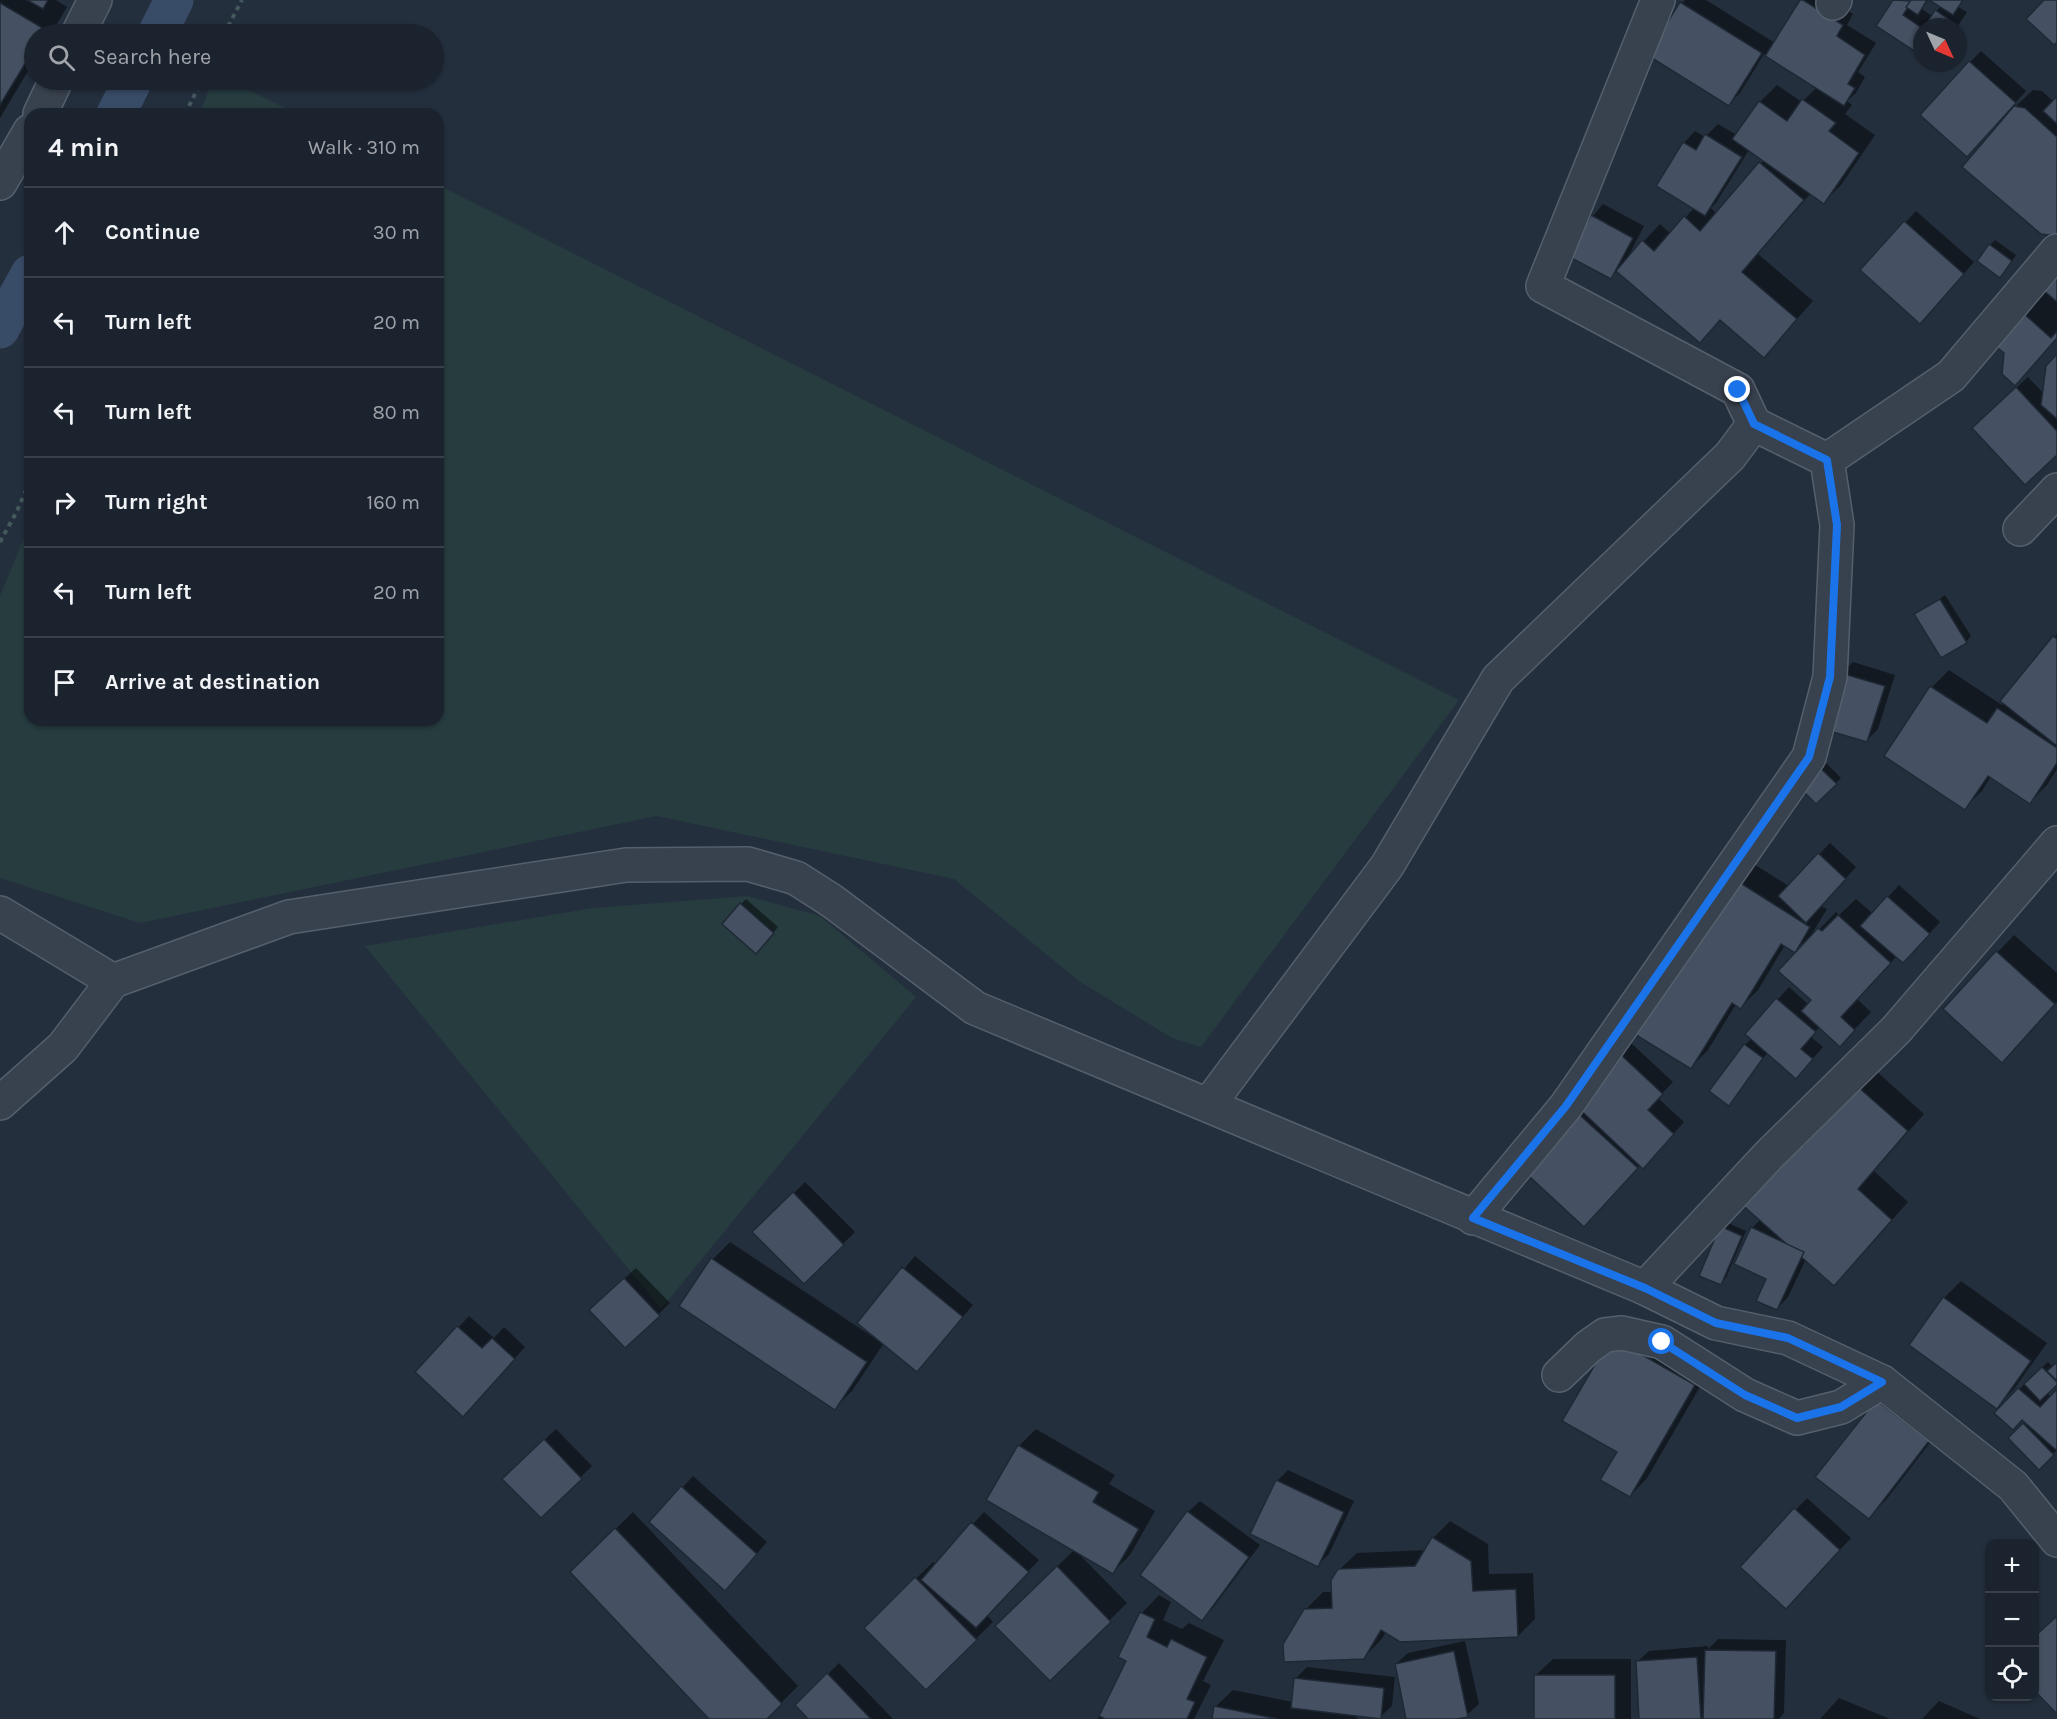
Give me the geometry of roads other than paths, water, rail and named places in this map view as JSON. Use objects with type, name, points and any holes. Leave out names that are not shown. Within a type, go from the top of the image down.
[{"type":"street","points":[[83,24],[95,0]]},
{"type":"street","points":[[1658,0],[1543,286],[1738,390],[1754,424],[1827,460]]},
{"type":"street","points":[[42,108],[51,90]]},
{"type":"street","points":[[0,183],[24,141]]},
{"type":"street","points":[[1827,460],[1951,376],[2057,251]]},
{"type":"street","points":[[1209,1104],[1387,866],[1498,679],[1730,456],[1754,424]]},
{"type":"street","points":[[1473,1218],[1566,1106],[1809,757],[1830,677],[1837,525],[1827,460]]},
{"type":"street","points":[[2020,529],[2057,490]]},
{"type":"street","points":[[1645,1288],[1769,1155],[1896,1030],[2057,843]]},
{"type":"street","points":[[0,1103],[63,1047],[113,981],[289,917],[626,865],[748,864],[796,878],[832,901],[975,1008],[1645,1288],[1716,1323],[1788,1338],[1882,1382],[2013,1486],[2057,1540]]},
{"type":"street","points":[[0,913],[113,981]]},
{"type":"street","points":[[1559,1375],[1588,1347],[1605,1335],[1622,1333],[1662,1342],[1745,1395],[1797,1418],[1841,1407],[1882,1382]]},
{"type":"waterway","points":[[162,24],[174,0]]},
{"type":"waterway","points":[[119,108],[128,90]]},
{"type":"waterway","points":[[0,329],[24,285]]}]
